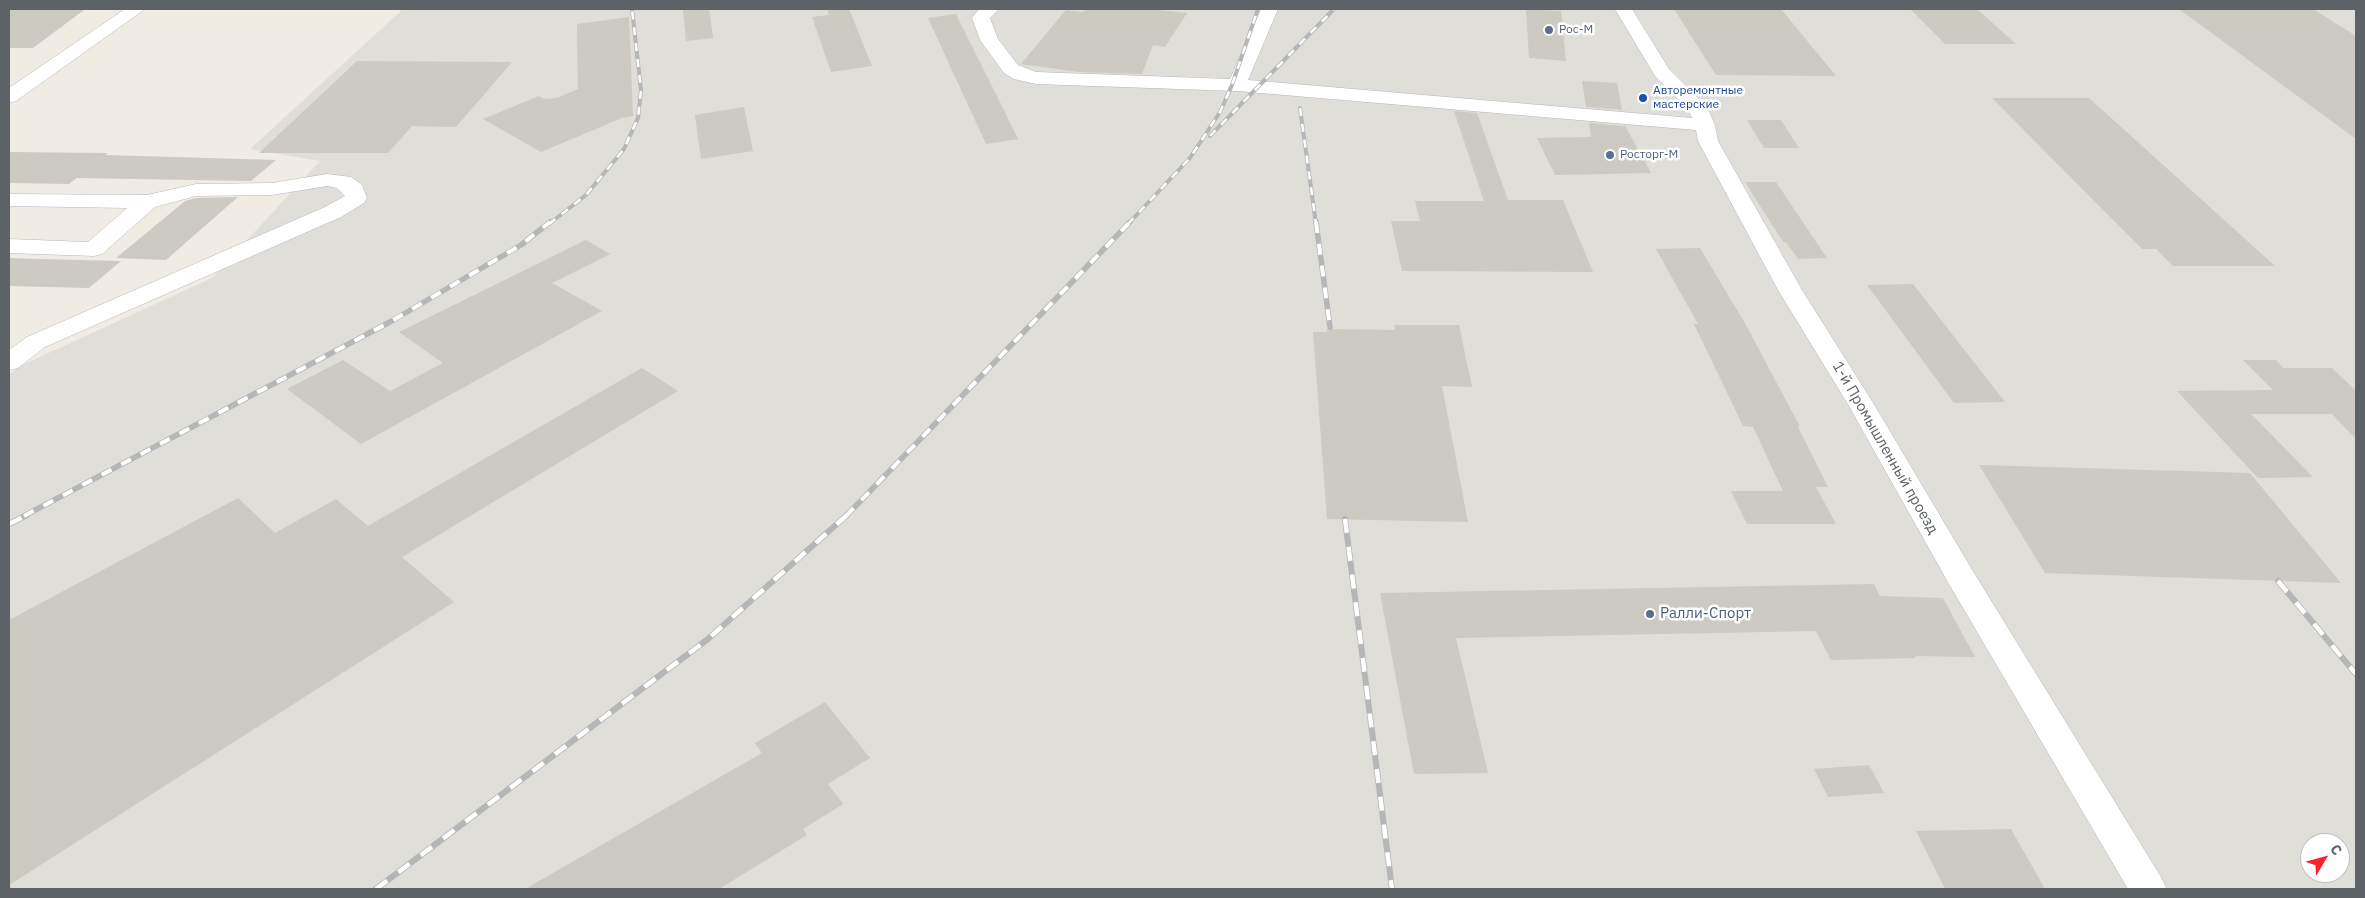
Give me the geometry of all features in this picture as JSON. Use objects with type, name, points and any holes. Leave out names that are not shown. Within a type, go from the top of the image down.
[{"type":"street","points":[[9,97],[136,9]]},
{"type":"street","points":[[991,9],[982,14],[981,18],[988,40],[1010,69],[1021,75],[1036,78],[1238,85],[1705,125]]},
{"type":"street","points":[[1238,85],[1270,9]]},
{"type":"street","name":"1-й Промышленный проезд","points":[[1624,9],[1662,72],[1691,100],[1705,125],[1708,141],[1790,290],[1862,406],[1960,576],[2148,889]]},
{"type":"street","points":[[9,200],[147,202],[196,190],[272,189],[327,180],[344,182],[354,190],[356,198],[333,212],[36,342],[9,362]]},
{"type":"street","points":[[9,246],[94,249],[147,202]]},
{"type":"shaded area","points":[[403,9],[2356,9],[2356,889],[9,889],[9,375],[18,367],[212,278],[320,161],[250,149]]},
{"type":"building","points":[[9,9],[84,10],[33,48],[9,48]]},
{"type":"building","points":[[709,9],[713,38],[686,41],[683,10]]},
{"type":"building","points":[[827,9],[849,9],[872,66],[831,72],[812,17],[829,15]]},
{"type":"building","points":[[1086,9],[1150,9],[1187,13],[1165,47],[1153,45],[1142,74],[1079,72],[1021,64],[1066,10],[1083,12]]},
{"type":"building","points":[[1526,9],[1561,11],[1566,61],[1529,58]]},
{"type":"building","points":[[1674,9],[1781,9],[1836,76],[1716,75]]},
{"type":"building","points":[[1910,9],[1977,9],[2016,44],[1945,44]]},
{"type":"building","points":[[2179,9],[2313,9],[2356,36],[2356,139]]},
{"type":"building","points":[[956,14],[1018,139],[986,144],[928,18]]},
{"type":"building","points":[[629,17],[633,116],[622,118],[541,152],[483,119],[539,96],[544,99],[557,98],[578,89],[577,24]]},
{"type":"building","points":[[357,61],[512,62],[456,127],[412,126],[388,153],[259,153]]},
{"type":"building","points":[[1582,81],[1617,83],[1622,110],[1586,107]]},
{"type":"building","points":[[1992,98],[2089,98],[2275,266],[2173,266],[2156,249],[2142,249]]},
{"type":"building","points":[[744,107],[753,151],[701,159],[695,115]]},
{"type":"building","points":[[1454,111],[1477,113],[1508,200],[1563,200],[1593,272],[1402,271],[1391,221],[1420,221],[1415,201],[1484,201]]},
{"type":"building","points":[[1747,120],[1781,120],[1799,148],[1764,148]]},
{"type":"building","points":[[1589,123],[1625,126],[1651,173],[1555,175],[1537,138],[1591,137]]},
{"type":"building","points":[[9,152],[108,153],[105,155],[276,160],[251,181],[77,178],[69,184],[9,183]]},
{"type":"building","points":[[1745,182],[1776,182],[1827,258],[1798,259],[1786,242],[1783,242]]},
{"type":"building","points":[[238,197],[166,260],[116,258],[185,201],[196,198]]},
{"type":"building","points":[[586,240],[610,254],[552,283],[602,311],[361,444],[287,389],[343,360],[390,391],[443,363],[399,332]]},
{"type":"building","points":[[1700,248],[1746,325],[1800,427],[1798,427],[1828,487],[1816,487],[1836,524],[1747,524],[1731,491],[1783,491],[1753,427],[1743,426],[1694,324],[1698,324],[1656,249]]},
{"type":"building","points":[[9,258],[121,261],[89,288],[9,286]]},
{"type":"building","points":[[1913,284],[2005,402],[1954,403],[1867,285]]},
{"type":"building","points":[[1394,325],[1459,325],[1472,387],[1442,386],[1468,522],[1327,519],[1313,332],[1327,332],[1327,329],[1395,330]]},
{"type":"building","points":[[2243,360],[2276,360],[2283,368],[2332,368],[2356,391],[2356,439],[2332,414],[2251,414],[2313,477],[2258,478],[2177,391],[2273,390]]},
{"type":"building","points":[[642,368],[678,391],[402,557],[454,602],[9,885],[9,620],[238,498],[275,533],[336,499],[368,526]]},
{"type":"building","points":[[1979,465],[2250,473],[2341,583],[2045,573]]},
{"type":"building","points":[[1874,584],[1880,596],[1943,598],[1975,657],[1915,656],[1916,658],[1831,660],[1816,631],[1456,638],[1488,773],[1414,774],[1380,593]]},
{"type":"building","points":[[825,702],[870,758],[828,784],[843,804],[803,829],[807,835],[719,889],[525,889],[762,753],[755,743]]},
{"type":"building","points":[[1869,765],[1884,793],[1828,797],[1814,769]]},
{"type":"building","points":[[2011,829],[2045,889],[1945,889],[1916,831]]},
{"type":"railway","points":[[549,224],[586,195],[624,149],[638,118],[641,90],[632,9]]},
{"type":"railway","points":[[1128,224],[1190,158],[1220,112],[1232,85],[1258,9]]},
{"type":"railway","points":[[1210,136],[1334,9]]},
{"type":"railway","points":[[1300,108],[1316,224]]},
{"type":"railway","points":[[24,516],[390,322],[521,245],[550,222]]},
{"type":"railway","points":[[847,515],[1130,222]]},
{"type":"railway","points":[[1316,222],[1330,327]]},
{"type":"railway","points":[[9,524],[27,515]]},
{"type":"railway","points":[[376,889],[708,639],[847,515]]},
{"type":"railway","points":[[1345,519],[1392,889]]},
{"type":"railway","points":[[2278,581],[2356,674]]},
{"type":"place","name":"Рос-М","points":[[1549,30]]},
{"type":"place","name":"Авторемонтные мастерские","points":[[1643,98]]},
{"type":"place","name":"Росторг-М","points":[[1610,155]]},
{"type":"place","name":"Ралли-Спорт","points":[[1650,614]]}]
